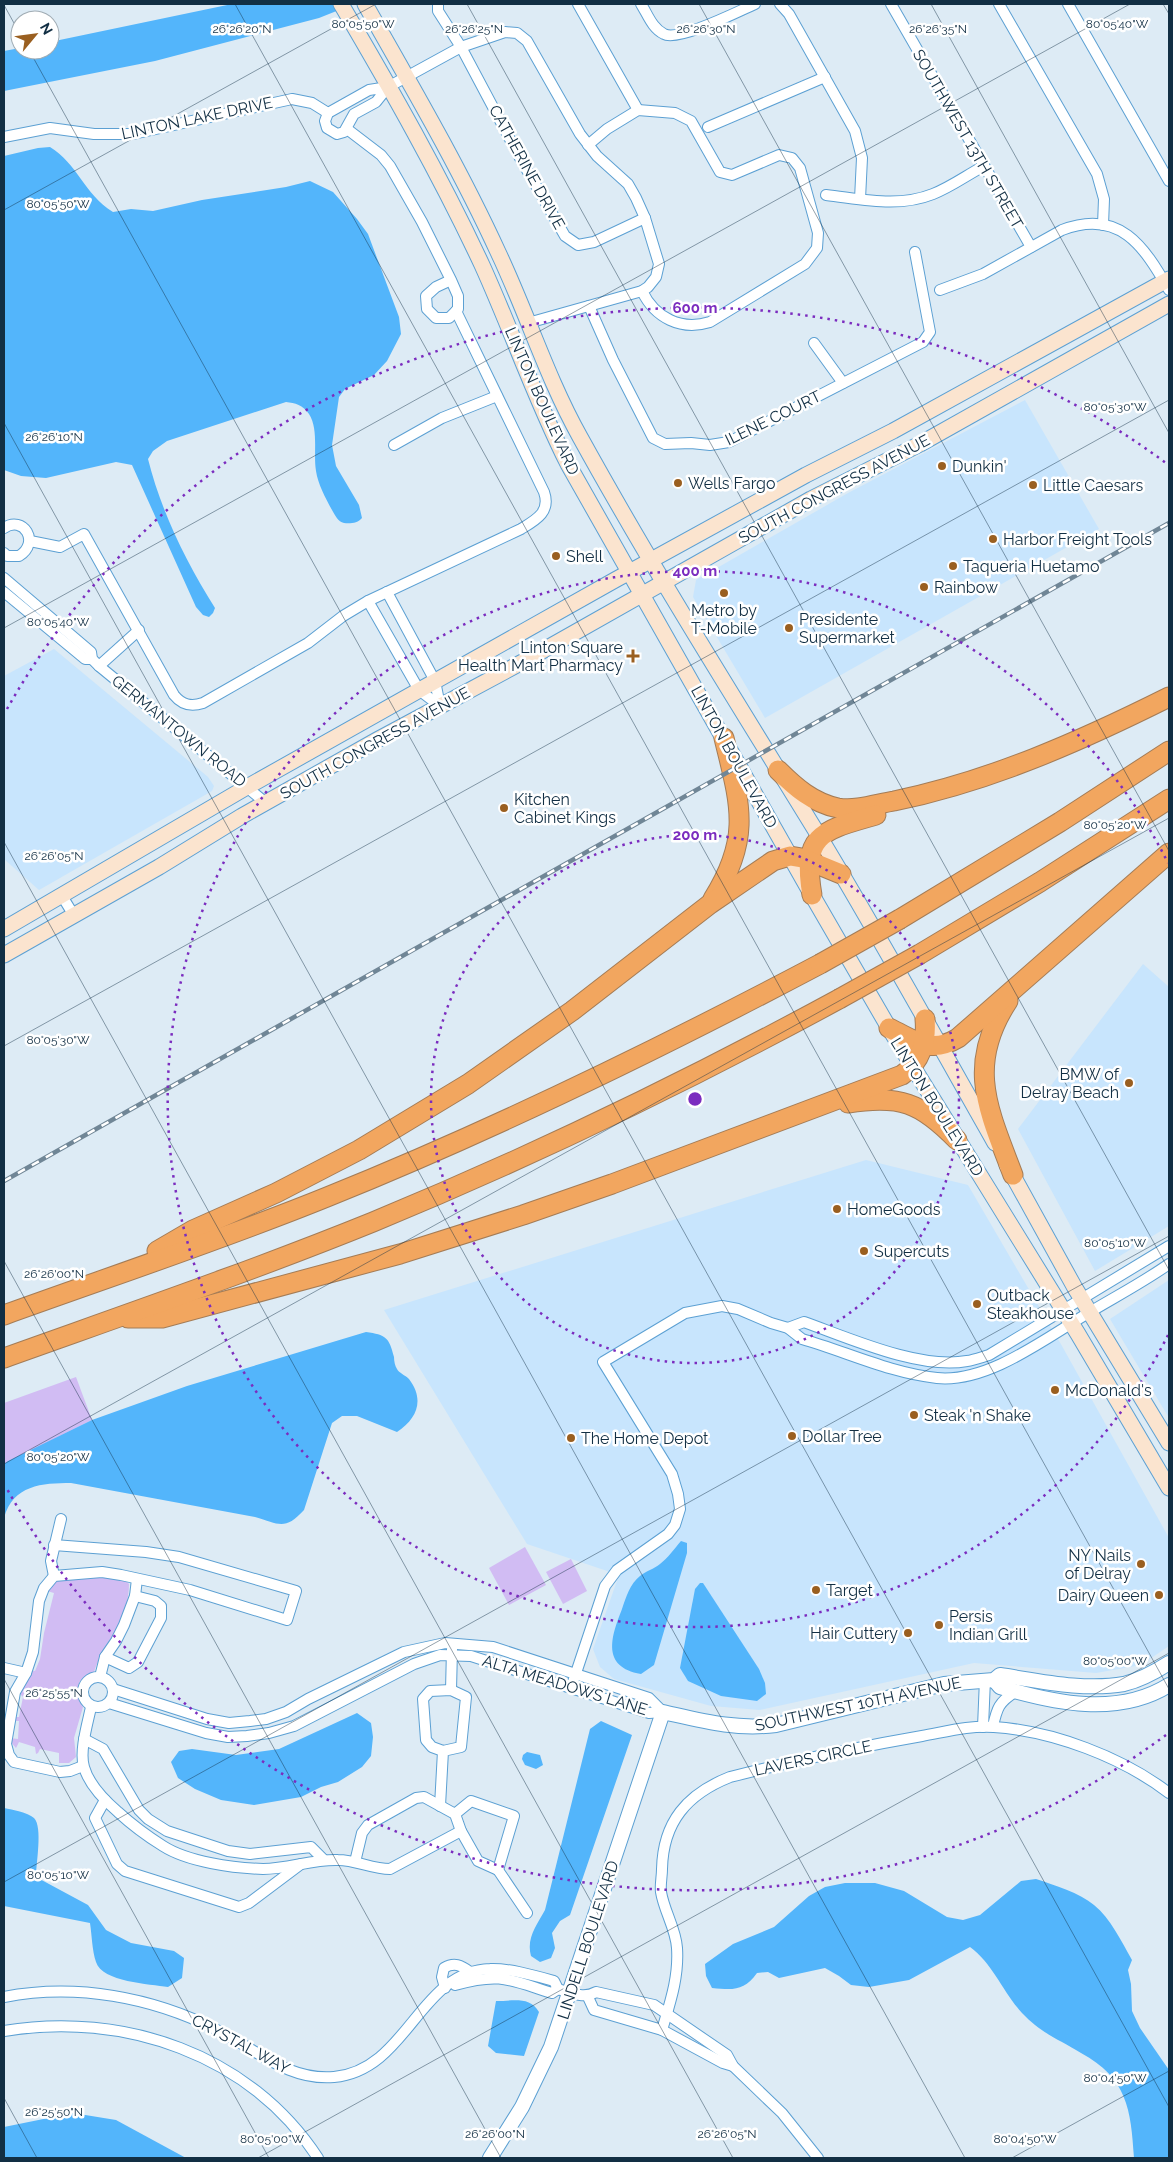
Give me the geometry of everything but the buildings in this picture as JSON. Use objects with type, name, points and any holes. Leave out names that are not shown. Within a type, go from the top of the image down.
[{"type":"highway","points":[[778,770],[808,796],[820,803],[838,808],[862,807],[931,793],[972,781],[1060,749],[1169,697]]},
{"type":"highway","points":[[710,904],[729,871],[737,849],[740,826],[738,798],[724,738]]},
{"type":"highway","points":[[4,1315],[310,1204],[462,1140],[655,1050],[820,964],[900,919],[1019,848],[1169,751]]},
{"type":"highway","points":[[812,895],[809,860],[812,849],[820,838],[832,828],[885,812],[931,793]]},
{"type":"highway","points":[[4,1358],[285,1256],[459,1185],[630,1106],[840,998],[920,954],[1048,877],[1169,799]]},
{"type":"highway","points":[[889,1028],[932,1045],[950,1042],[964,1034],[1169,852]]},
{"type":"highway","points":[[120,1274],[193,1230],[303,1180],[414,1119],[521,1048],[710,904],[774,861],[790,856],[809,860],[841,874]]},
{"type":"highway","points":[[1013,1175],[988,1106],[984,1071],[991,1034],[1005,1006],[1019,985]]},
{"type":"highway","points":[[925,1019],[932,1045]]},
{"type":"highway","points":[[115,1318],[162,1318],[431,1244],[583,1194],[902,1075],[932,1045]]},
{"type":"highway","points":[[817,1108],[871,1100],[905,1103],[928,1113],[957,1140]]},
{"type":"main road","name":"LINTON BOULEVARD","points":[[341,4],[434,168],[498,303],[553,434],[628,572],[912,1067],[1071,1323],[1169,1488]]},
{"type":"main road","name":"LINTON BOULEVARD","points":[[367,7],[484,223],[567,413],[650,560],[820,838],[925,1019]]},
{"type":"main road","name":"SOUTH CONGRESS AVENUE","points":[[4,929],[247,787],[628,572],[789,483],[893,431],[1168,283]]},
{"type":"main road","points":[[498,303],[518,322],[528,323]]},
{"type":"main road","name":"SOUTH CONGRESS AVENUE","points":[[4,955],[73,914],[159,867],[266,803],[528,659],[811,499],[928,440],[1169,304]]},
{"type":"main road","name":"LINTON BOULEVARD","points":[[932,1045],[1013,1175],[1090,1312],[1169,1443]]},
{"type":"street","name":"CATHERINE DRIVE","points":[[438,4],[438,11],[565,236],[578,245],[594,242],[645,218]]},
{"type":"street","points":[[578,4],[638,110]]},
{"type":"street","points":[[641,4],[654,28],[666,36],[683,35],[756,4]]},
{"type":"street","points":[[780,4],[789,14],[852,125],[859,144],[862,172],[860,199]]},
{"type":"street","name":"SOUTHWEST 13TH STREET","points":[[891,4],[1031,247]]},
{"type":"street","points":[[999,4],[1097,174],[1104,199],[1103,225]]},
{"type":"street","points":[[1068,4],[1169,180]]},
{"type":"street","points":[[388,87],[369,90],[328,113],[325,120],[330,131],[341,134],[347,129],[354,114],[376,102],[388,87],[460,47],[505,32],[522,36],[527,41],[588,145],[628,184],[645,218],[659,264],[656,277],[642,291],[528,323]]},
{"type":"street","points":[[708,127],[825,77]]},
{"type":"street","name":"LINTON LAKE DRIVE","points":[[4,137],[50,128],[94,134],[133,134],[292,99],[312,103],[328,113]]},
{"type":"street","points":[[588,145],[608,129],[638,110],[675,113],[691,121],[716,167],[726,175],[732,175],[779,155],[792,158],[800,168],[818,233],[817,248],[805,264],[710,322],[684,325],[661,315],[648,302],[642,291]]},
{"type":"street","points":[[347,129],[386,160],[422,222],[451,280],[459,302],[456,311],[449,318],[436,318],[427,309],[425,302],[430,290],[451,280]]},
{"type":"street","points":[[826,195],[891,202],[920,198],[941,190],[984,166]]},
{"type":"street","points":[[940,290],[983,274],[1069,227],[1084,224],[1103,225],[1119,230],[1138,242],[1148,253],[1168,283]]},
{"type":"street","name":"ILENE COURT","points":[[589,306],[613,360],[650,432],[659,442],[671,444],[691,443],[710,446],[728,442],[923,342],[930,332],[915,252]]},
{"type":"street","points":[[30,541],[60,547],[84,534],[140,630],[174,695],[184,703],[197,705],[308,643],[343,616],[368,601],[521,529],[536,521],[544,511],[546,498],[544,492],[456,311]]},
{"type":"street","name":"ILENE COURT","points":[[814,343],[843,383]]},
{"type":"street","points":[[394,445],[442,418],[497,396]]},
{"type":"street","points":[[4,528],[13,525],[19,526],[24,529],[30,541],[28,547],[20,556],[7,556],[4,553]]},
{"type":"street","name":"GERMANTOWN ROAD","points":[[4,578],[91,652],[96,663]]},
{"type":"street","name":"GERMANTOWN ROAD","points":[[4,592],[85,659],[96,663],[266,803]]},
{"type":"street","points":[[387,592],[435,681],[440,706]]},
{"type":"street","points":[[368,601],[418,690],[440,706]]},
{"type":"street","points":[[36,620],[39,616],[42,616],[65,635],[74,637]]},
{"type":"street","points":[[96,663],[140,630]]},
{"type":"street","points":[[62,896],[73,914]]},
{"type":"street","points":[[788,1328],[804,1322],[912,1358],[937,1362],[967,1361],[989,1355],[1169,1246]]},
{"type":"street","points":[[571,1688],[606,1586],[617,1570],[668,1534],[675,1525],[680,1509],[672,1474],[603,1362],[685,1313],[722,1306],[738,1309],[788,1328],[802,1339],[893,1368],[938,1378],[969,1376],[994,1367],[1136,1286],[1169,1264]]},
{"type":"street","points":[[54,1576],[51,1561],[61,1520]]},
{"type":"street","points":[[54,1545],[146,1552],[179,1557],[296,1591],[288,1620],[190,1590],[102,1572],[54,1576],[44,1588],[39,1601],[33,1652],[26,1673],[15,1692],[6,1753],[14,1762],[60,1772],[70,1771],[83,1766]]},
{"type":"street","points":[[100,1677],[105,1657],[124,1625],[135,1596],[137,1579]]},
{"type":"street","points":[[105,1657],[129,1668],[138,1662],[161,1618],[161,1606],[155,1601],[135,1596]]},
{"type":"street","points":[[451,1690],[452,1644]]},
{"type":"street","name":"ALTA MEADOWS LANE","points":[[376,1666],[404,1652],[428,1646],[452,1644],[494,1647],[649,1698],[663,1712]]},
{"type":"street","name":"ALTA MEADOWS LANE","points":[[109,1703],[206,1733],[247,1736],[269,1733],[294,1726],[414,1664],[440,1655],[452,1655],[471,1656],[649,1713],[663,1712]]},
{"type":"street","name":"SOUTHWEST 10TH AVENUE","points":[[663,1712],[724,1726],[756,1727],[776,1725],[944,1684],[990,1680],[1000,1675],[1088,1686],[1106,1686],[1140,1679],[1169,1663]]},
{"type":"street","points":[[113,1690],[207,1719],[229,1723],[266,1719],[286,1712],[341,1684],[358,1667],[366,1664],[376,1666],[382,1680]]},
{"type":"street","points":[[4,1668],[26,1673]]},
{"type":"street","points":[[100,1677],[109,1681],[113,1690],[109,1703],[101,1708],[92,1707],[84,1700],[82,1691],[90,1679],[100,1677]]},
{"type":"street","points":[[990,1680],[1000,1687],[1015,1692],[1071,1704],[1107,1704],[1144,1698],[1169,1685]]},
{"type":"street","points":[[988,1727],[990,1680]]},
{"type":"street","points":[[451,1690],[466,1697],[461,1747],[443,1751],[432,1747],[426,1740],[423,1699],[430,1691],[451,1690]]},
{"type":"street","points":[[988,1727],[1004,1699],[1015,1692]]},
{"type":"street","points":[[92,1707],[84,1739],[83,1766],[92,1784],[105,1800],[129,1822],[164,1847],[189,1856],[223,1865],[264,1869],[324,1860],[355,1862],[379,1869],[390,1869],[461,1832]]},
{"type":"street","name":"LINDELL BOULEVARD","points":[[490,2158],[522,2107],[552,2048],[564,1991],[663,1712]]},
{"type":"street","name":"LAVERS CIRCLE","points":[[662,2030],[673,1994],[677,1964],[677,1944],[661,1891],[662,1854],[673,1824],[681,1809],[695,1795],[712,1784],[730,1777],[782,1764],[906,1739],[988,1727],[1038,1734],[1088,1749],[1129,1768],[1169,1793]]},
{"type":"street","points":[[84,1739],[103,1749],[139,1810],[148,1819],[167,1831],[228,1851],[250,1854],[312,1847],[324,1860]]},
{"type":"street","points":[[440,1806],[443,1751]]},
{"type":"street","points":[[355,1862],[362,1833],[368,1824],[416,1798],[424,1797],[455,1814],[461,1832],[478,1861],[498,1870],[527,1913]]},
{"type":"street","points":[[105,1800],[95,1818],[117,1864],[125,1871],[239,1907],[248,1903],[301,1864]]},
{"type":"street","points":[[455,1814],[470,1801],[514,1816],[498,1870]]},
{"type":"street","name":"CRYSTAL WAY","points":[[445,1988],[442,1977],[444,1968],[453,1964],[461,1965],[470,1972]]},
{"type":"street","name":"CRYSTAL WAY","points":[[4,1997],[37,1992],[87,1993],[152,2004],[220,2031],[282,2068],[295,2073],[322,2078],[336,2077],[359,2071],[383,2057],[427,2004],[445,1988],[470,1972],[492,1968],[538,1977],[554,1981],[564,1991]]},
{"type":"street","name":"CRYSTAL WAY","points":[[445,1988],[493,1977],[508,1978],[552,1993],[564,1991]]},
{"type":"street","points":[[564,1991],[588,1997],[596,1992],[654,2005],[727,2055],[733,2066],[782,2113],[818,2158]]},
{"type":"street","points":[[588,1997],[594,2010],[662,2030],[723,2063],[733,2066]]},
{"type":"street","points":[[4,2031],[44,2025],[95,2026],[144,2035],[176,2046],[220,2067],[266,2100],[287,2120],[318,2158]]},
{"type":"shaded area","points":[[1025,400],[1099,529],[765,718],[693,597],[696,580],[848,493]]},
{"type":"shaded area","points":[[54,649],[208,777],[214,786],[212,791],[39,890],[4,859],[4,676]]},
{"type":"shaded area","points":[[1143,964],[1169,987],[1169,1226],[1095,1271],[1018,1129]]},
{"type":"shaded area","points":[[866,1160],[968,1185],[1062,1346],[1169,1538],[1169,1646],[1141,1665],[1096,1673],[974,1663],[760,1710],[711,1706],[614,1679],[600,1667],[593,1649],[619,1575],[527,1544],[384,1310]]},
{"type":"shaded area","points":[[1169,1280],[1169,1418],[1110,1319]]},
{"type":"shaded area","points":[[76,1377],[92,1420],[4,1464],[4,1403]]},
{"type":"shaded area","points":[[525,1547],[546,1585],[509,1605],[489,1568]]},
{"type":"shaded area","points":[[571,1559],[587,1591],[563,1604],[546,1572]]},
{"type":"shaded area","points":[[110,1576],[125,1580],[129,1584],[127,1601],[120,1625],[101,1655],[94,1672],[83,1678],[78,1685],[78,1697],[83,1707],[74,1738],[76,1757],[69,1763],[59,1763],[59,1753],[40,1749],[36,1754],[35,1747],[19,1742],[16,1748],[10,1741],[10,1738],[18,1739],[19,1721],[13,1721],[13,1717],[19,1717],[23,1697],[19,1693],[30,1670],[35,1671],[40,1659],[54,1593],[47,1591],[56,1579]]},
{"type":"water","points":[[232,4],[354,4],[319,18],[155,61],[4,91],[4,51],[10,50],[10,60],[60,60],[60,40]]},
{"type":"water","points":[[50,147],[67,161],[103,205],[113,212],[131,209],[153,211],[202,200],[286,187],[310,181],[333,192],[368,234],[399,317],[401,334],[387,361],[374,375],[345,389],[339,397],[332,445],[336,466],[359,505],[362,518],[358,521],[346,523],[340,521],[329,505],[317,476],[315,434],[312,420],[307,411],[296,404],[286,402],[167,441],[153,451],[148,459],[153,478],[167,517],[184,554],[215,608],[209,617],[203,615],[196,607],[132,465],[116,462],[46,478],[21,476],[4,470],[4,156]]},
{"type":"water","points":[[366,1332],[378,1334],[388,1341],[396,1368],[409,1379],[417,1394],[418,1402],[414,1415],[397,1432],[357,1416],[342,1416],[332,1423],[304,1510],[292,1521],[281,1524],[255,1517],[71,1483],[39,1485],[22,1492],[8,1507],[4,1518],[4,1464],[8,1461],[92,1420],[187,1386]]},
{"type":"water","points":[[681,1541],[687,1543],[687,1553],[654,1665],[641,1674],[628,1670],[620,1665],[612,1649],[615,1630],[627,1595],[642,1574],[663,1562]]},
{"type":"water","points":[[700,1583],[703,1583],[759,1669],[765,1683],[766,1694],[757,1701],[721,1696],[688,1681],[680,1668],[695,1589]]},
{"type":"water","points":[[357,1713],[371,1723],[373,1737],[371,1756],[362,1767],[338,1782],[321,1787],[301,1797],[254,1805],[221,1800],[195,1789],[178,1778],[171,1762],[179,1751],[192,1749],[236,1755],[279,1749]]},
{"type":"water","points":[[601,1721],[632,1735],[570,1915],[560,1921],[552,1933],[555,1948],[551,1958],[540,1962],[531,1956],[531,1937],[545,1910],[590,1729]]},
{"type":"water","points":[[527,1752],[540,1755],[543,1765],[536,1769],[525,1765],[522,1759],[523,1755]]},
{"type":"water","points":[[4,1808],[28,1814],[37,1823],[39,1837],[36,1877],[88,1905],[106,1930],[131,1943],[174,1951],[184,1958],[182,1978],[168,1987],[127,1981],[107,1974],[100,1969],[96,1962],[90,1923],[4,1906]]},
{"type":"water","points":[[1036,1879],[1074,1893],[1094,1905],[1111,1924],[1132,1960],[1128,1970],[1131,1984],[1132,2011],[1140,2028],[1169,2070],[1169,2158],[1134,2158],[1128,2110],[1124,2096],[1117,2084],[1096,2063],[1029,2020],[1015,2005],[992,1970],[970,1947],[909,1980],[869,1987],[851,1985],[825,1968],[779,1978],[768,1972],[757,1973],[748,1983],[732,1989],[712,1988],[706,1976],[705,1964],[733,1944],[774,1927],[809,1896],[825,1887],[845,1883],[875,1883],[904,1891],[947,1917],[963,1920],[980,1915],[1021,1881]]},
{"type":"water","points":[[496,2001],[526,2001],[539,2012],[524,2056],[496,2053],[488,2046]]},
{"type":"water","points":[[73,2113],[116,2120],[186,2158],[4,2158],[4,2127]]},
{"type":"railway","points":[[4,1181],[1169,523]]},
{"type":"place","name":"Dunkin'","points":[[942,466]]},
{"type":"place","name":"Wells Fargo","points":[[678,483]]},
{"type":"place","name":"Little Caesars","points":[[1033,485]]},
{"type":"place","name":"Harbor Freight Tools","points":[[993,539]]},
{"type":"place","name":"Shell","points":[[556,556]]},
{"type":"place","name":"Taqueria Huetamo","points":[[953,566]]},
{"type":"place","name":"Rainbow","points":[[924,587]]},
{"type":"place","name":"Metro by T-Mobile","points":[[724,593]]},
{"type":"place","name":"Presidente Supermarket","points":[[789,628]]},
{"type":"place","name":"Linton Square Health Mart Pharmacy","points":[[633,656]]},
{"type":"place","name":"Kitchen Cabinet Kings","points":[[504,808]]},
{"type":"place","name":"BMW of Delray Beach","points":[[1129,1083]]},
{"type":"place","name":"HomeGoods","points":[[837,1209]]},
{"type":"place","name":"Supercuts","points":[[864,1251]]},
{"type":"place","name":"Outback Steakhouse","points":[[977,1304]]},
{"type":"place","name":"McDonald's","points":[[1055,1390]]},
{"type":"place","name":"Steak 'n Shake","points":[[914,1415]]},
{"type":"place","name":"Dollar Tree","points":[[792,1436]]},
{"type":"place","name":"The Home Depot","points":[[571,1438]]},
{"type":"place","name":"NY Nails of Delray","points":[[1141,1564]]},
{"type":"place","name":"Target","points":[[816,1590]]},
{"type":"place","name":"Dairy Queen","points":[[1159,1595]]},
{"type":"place","name":"Persis Indian Grill","points":[[939,1625]]},
{"type":"place","name":"Hair Cuttery","points":[[908,1633]]}]
